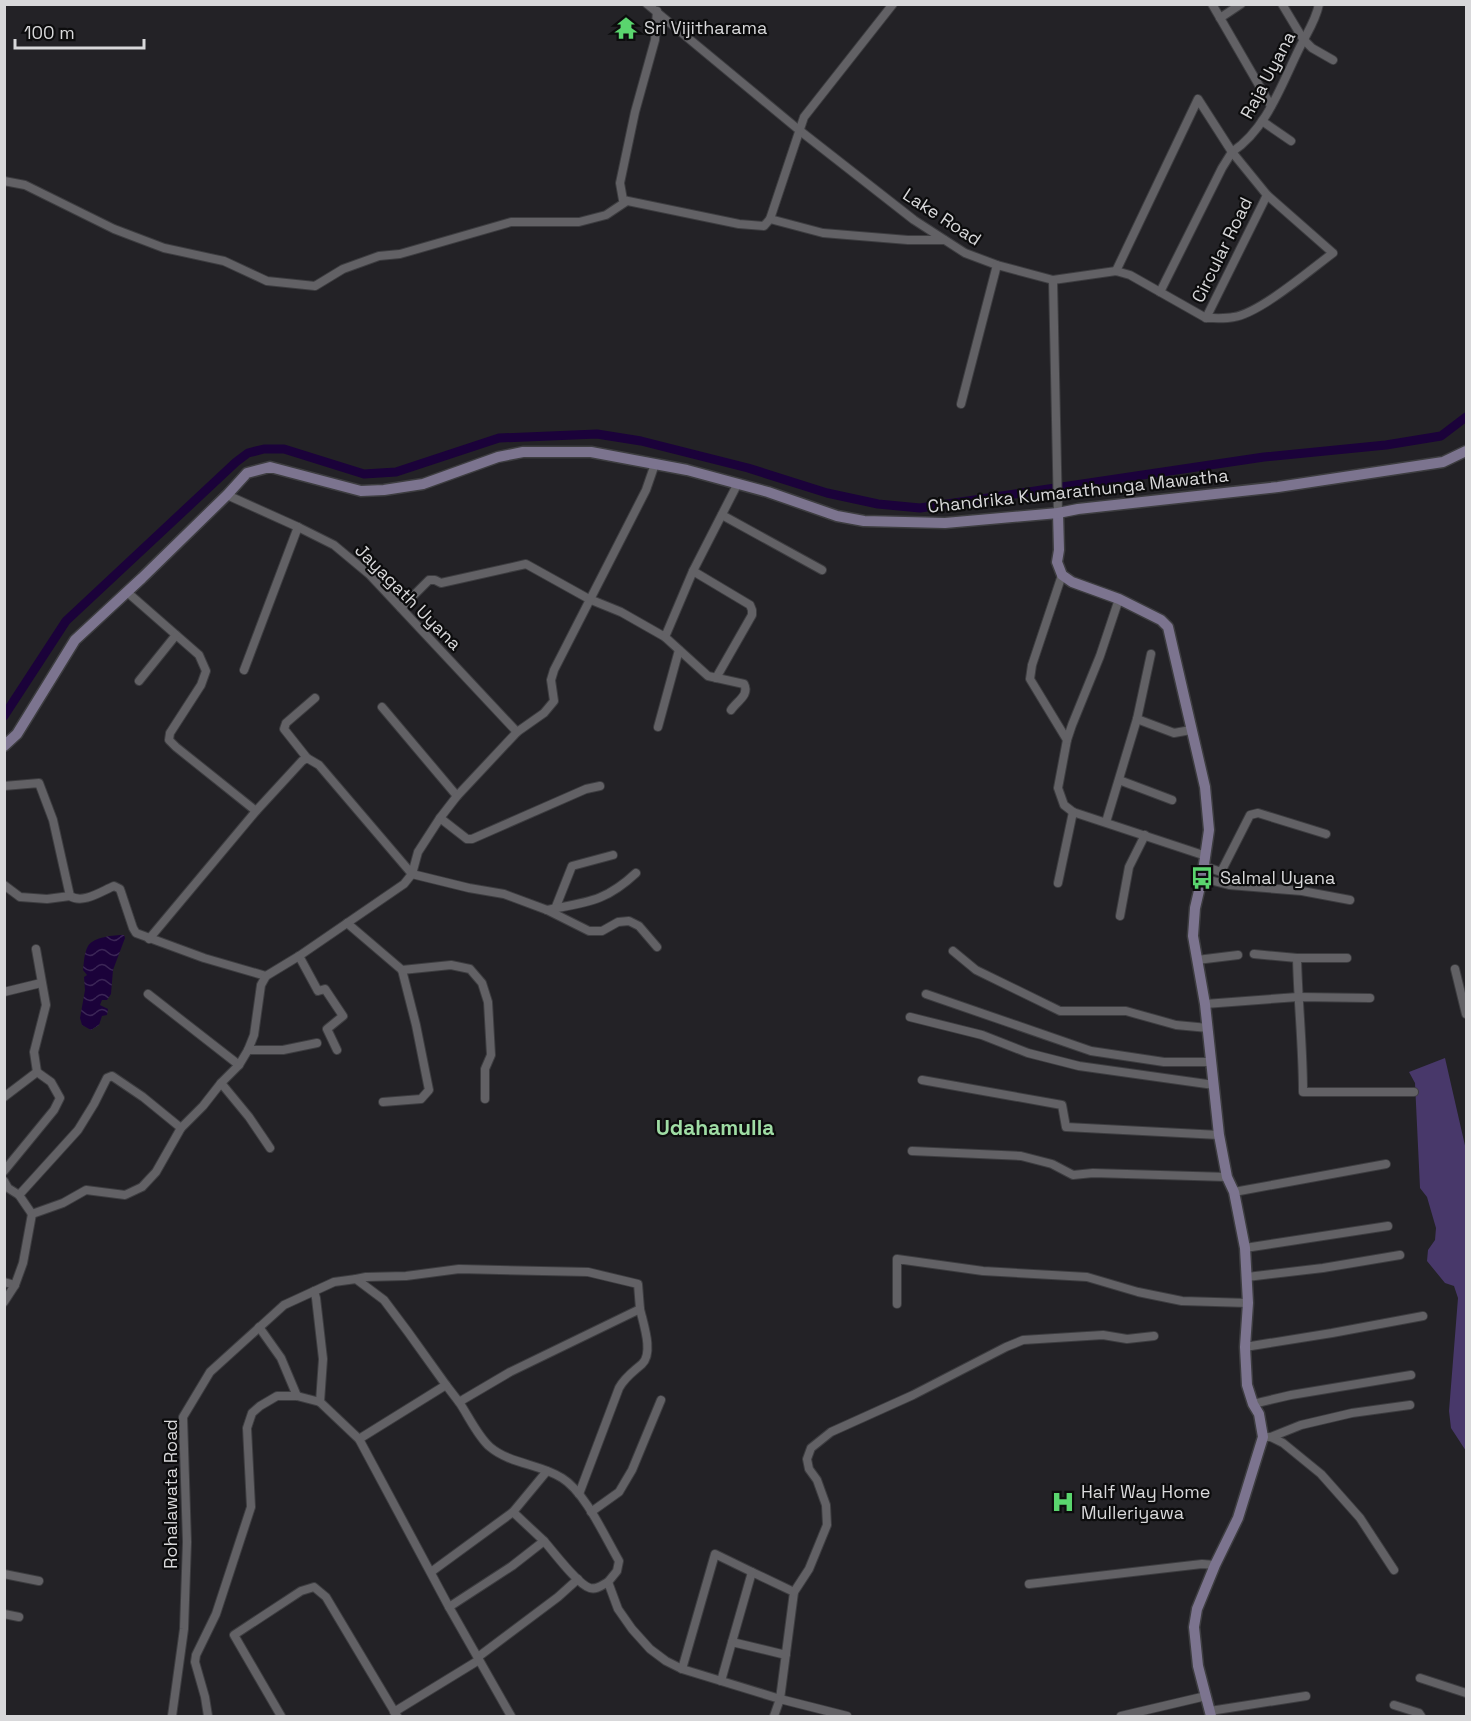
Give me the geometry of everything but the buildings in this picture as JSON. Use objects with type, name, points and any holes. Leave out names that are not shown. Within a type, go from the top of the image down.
[{"type":"main road","name":"Chandrika Kumarathunga Mawatha","points":[[4,746],[16,734],[75,640],[227,495],[247,473],[270,467],[361,491],[384,490],[423,484],[498,457],[523,452],[591,452],[687,470],[768,492],[837,516],[864,521],[945,523],[1058,508],[1078,509],[1278,487],[1443,462],[1467,452]]},
{"type":"main road","points":[[1058,508],[1057,562],[1062,574],[1072,582],[1119,599],[1161,620],[1168,627],[1205,787],[1209,830],[1195,908],[1193,936],[1205,1004],[1219,1135],[1227,1177],[1234,1192],[1245,1248],[1248,1303],[1245,1347],[1247,1385],[1267,1437],[1238,1518],[1197,1609],[1194,1627],[1198,1666],[1211,1714]]},
{"type":"street","name":"Lake Road","points":[[647,4],[799,130],[914,220],[965,253],[997,265],[1053,280]]},
{"type":"street","points":[[657,11],[655,40],[635,112],[620,183],[623,200],[739,224],[764,226],[770,219],[804,117],[893,4]]},
{"type":"street","points":[[1212,4],[1271,106]]},
{"type":"street","points":[[1220,18],[1241,4]]},
{"type":"street","points":[[1282,4],[1303,39],[1312,48],[1333,60]]},
{"type":"street","name":"Raja Uyana","points":[[1160,292],[1222,168],[1232,152],[1248,140],[1271,106],[1311,26],[1319,4]]},
{"type":"street","name":"Circular Road","points":[[1198,99],[1232,152],[1267,195],[1206,318],[1130,275],[1116,271],[1198,99]]},
{"type":"street","points":[[1262,121],[1291,141]]},
{"type":"street","points":[[4,181],[24,185],[114,230],[164,248],[224,261],[267,280],[315,286],[343,268],[379,256],[400,254],[511,222],[579,222],[606,215],[627,201]]},
{"type":"street","points":[[1206,318],[1234,317],[1249,311],[1269,300],[1333,253],[1267,195]]},
{"type":"street","points":[[770,219],[824,233],[908,240],[946,240]]},
{"type":"street","points":[[961,404],[997,265]]},
{"type":"street","points":[[1058,508],[1053,280],[1116,271]]},
{"type":"street","points":[[32,1214],[63,1203],[86,1191],[125,1195],[142,1187],[156,1172],[181,1128],[239,1065],[248,1050],[254,1035],[261,985],[266,976],[404,884],[412,874],[418,852],[457,796],[517,732],[544,713],[554,701],[551,680],[554,670],[646,490],[655,464]]},
{"type":"street","points":[[665,637],[693,571],[737,484]]},
{"type":"street","name":"Jayagath Uyana","points":[[227,495],[334,545],[370,575],[517,732]]},
{"type":"street","points":[[722,514],[822,570]]},
{"type":"street","points":[[244,670],[298,527]]},
{"type":"street","points":[[401,608],[429,580],[435,579],[441,583],[526,564],[665,637],[708,676],[744,684],[747,689],[746,694],[731,710]]},
{"type":"street","points":[[693,571],[750,605],[752,610],[752,615],[716,678]]},
{"type":"street","points":[[1062,574],[1032,665],[1030,679],[1067,740]]},
{"type":"street","points":[[127,592],[199,655],[206,671],[201,685],[170,733],[169,740],[256,811]]},
{"type":"street","points":[[1119,599],[1100,656],[1071,725],[1058,788],[1064,805],[1073,812],[1145,835],[1205,861],[1221,872],[1250,815],[1258,813],[1326,834]]},
{"type":"street","points":[[139,681],[176,635]]},
{"type":"street","points":[[658,727],[679,650]]},
{"type":"street","points":[[1106,822],[1137,719],[1151,654]]},
{"type":"street","points":[[315,698],[286,723],[284,729],[307,758],[319,765],[412,874],[504,894],[551,910],[589,931],[602,931],[618,922],[629,921],[639,926],[657,947]]},
{"type":"street","points":[[382,706],[457,796]]},
{"type":"street","points":[[1137,719],[1174,733],[1191,730]]},
{"type":"street","points":[[148,939],[256,811],[307,758]]},
{"type":"street","points":[[1119,780],[1172,800]]},
{"type":"street","points":[[4,786],[39,783],[53,820],[70,896]]},
{"type":"street","points":[[440,818],[467,839],[472,839],[586,789],[600,786]]},
{"type":"street","points":[[1058,883],[1073,812]]},
{"type":"street","points":[[1120,916],[1129,867],[1145,835]]},
{"type":"street","points":[[551,910],[572,866],[613,855]]},
{"type":"street","points":[[551,910],[591,902],[606,896],[636,873]]},
{"type":"street","points":[[1202,878],[1229,885],[1302,891],[1350,900]]},
{"type":"street","points":[[4,885],[20,897],[47,899],[70,896],[76,900],[87,898],[114,886],[120,889],[136,933],[204,958],[266,976]]},
{"type":"street","points":[[347,923],[402,970],[416,1025],[429,1090],[421,1098],[383,1102]]},
{"type":"street","points":[[4,1171],[54,1110],[60,1098],[51,1082],[37,1072],[34,1052],[46,1005],[36,949]]},
{"type":"street","points":[[953,951],[976,970],[1059,1011],[1126,1011],[1176,1025],[1208,1028]]},
{"type":"street","points":[[1254,954],[1297,958],[1347,958]]},
{"type":"street","points":[[299,956],[318,991],[325,989],[343,1016],[327,1029],[337,1050]]},
{"type":"street","points":[[1197,960],[1238,956]]},
{"type":"street","points":[[1297,958],[1303,1092],[1414,1092]]},
{"type":"street","points":[[402,970],[451,965],[470,969],[482,982],[488,1002],[491,1055],[485,1069],[485,1099]]},
{"type":"street","points":[[1455,969],[1467,1014]]},
{"type":"street","points":[[4,992],[41,983]]},
{"type":"street","points":[[148,994],[239,1065]]},
{"type":"street","points":[[926,994],[1091,1051],[1164,1062],[1211,1062]]},
{"type":"street","points":[[1205,1004],[1298,997],[1370,998]]},
{"type":"street","points":[[910,1017],[982,1035],[1028,1053],[1079,1066],[1214,1085]]},
{"type":"street","points":[[248,1050],[283,1050],[316,1042]]},
{"type":"street","points":[[4,1097],[37,1072]]},
{"type":"street","points":[[19,1195],[78,1130],[106,1078],[112,1076],[143,1097],[181,1128]]},
{"type":"street","points":[[922,1080],[1062,1105],[1066,1127],[1219,1135]]},
{"type":"street","points":[[221,1083],[249,1117],[270,1148]]},
{"type":"street","points":[[912,1151],[1021,1156],[1052,1164],[1073,1175],[1093,1173],[1227,1177]]},
{"type":"street","points":[[1234,1192],[1386,1164]]},
{"type":"street","points":[[4,1181],[8,1188],[19,1195],[32,1214],[23,1263],[15,1285],[4,1302]]},
{"type":"street","points":[[1245,1248],[1388,1226]]},
{"type":"street","points":[[1247,1277],[1323,1268],[1400,1255]]},
{"type":"street","points":[[897,1304],[897,1259],[983,1271],[1087,1277],[1138,1292],[1182,1301],[1248,1303]]},
{"type":"street","name":"Rohalawata Road","points":[[172,1716],[184,1629],[187,1542],[183,1417],[210,1372],[284,1305],[334,1282],[459,1269],[588,1272],[638,1284],[640,1309]]},
{"type":"street","points":[[356,1279],[384,1300],[490,1448],[563,1478],[579,1494],[619,1561],[616,1571],[608,1582],[598,1588],[589,1588],[513,1512]]},
{"type":"street","points":[[4,1282],[15,1285]]},
{"type":"street","points":[[314,1291],[323,1359],[320,1402]]},
{"type":"street","points":[[459,1402],[510,1372],[640,1309],[648,1354],[644,1362],[624,1377],[579,1494]]},
{"type":"street","points":[[1245,1347],[1423,1316]]},
{"type":"street","points":[[260,1327],[281,1358],[297,1396]]},
{"type":"street","points":[[774,1716],[780,1699],[794,1592],[808,1569],[827,1525],[826,1504],[817,1480],[809,1469],[807,1459],[811,1448],[831,1432],[914,1395],[1023,1340],[1102,1335],[1126,1339],[1154,1336]]},
{"type":"street","points":[[1253,1404],[1292,1395],[1411,1375]]},
{"type":"street","points":[[359,1439],[446,1385]]},
{"type":"street","points":[[208,1716],[195,1662],[196,1655],[216,1614],[251,1507],[247,1428],[252,1413],[277,1396],[297,1396],[320,1402],[359,1439],[449,1607],[511,1716]]},
{"type":"street","points":[[591,1512],[619,1492],[632,1470],[661,1400]]},
{"type":"street","points":[[1267,1437],[1301,1425],[1352,1413],[1410,1406]]},
{"type":"street","points":[[1267,1437],[1283,1443],[1321,1474],[1360,1518],[1394,1570]]},
{"type":"street","points":[[431,1572],[513,1512],[547,1471]]},
{"type":"street","points":[[449,1607],[512,1566],[544,1541]]},
{"type":"street","points":[[682,1669],[715,1554],[794,1592]]},
{"type":"street","points":[[1029,1584],[1202,1564],[1215,1565]]},
{"type":"street","points":[[721,1681],[752,1572]]},
{"type":"street","points":[[4,1574],[39,1581]]},
{"type":"street","points":[[281,1716],[234,1635],[301,1591],[314,1587],[326,1597],[396,1714],[478,1659],[578,1579]]},
{"type":"street","points":[[608,1582],[618,1609],[632,1629],[650,1649],[666,1661],[682,1669],[780,1699],[847,1716]]},
{"type":"street","points":[[4,1614],[19,1617]]},
{"type":"street","points":[[732,1642],[786,1655]]},
{"type":"street","points":[[1420,1678],[1467,1693]]},
{"type":"street","points":[[1121,1716],[1206,1696]]},
{"type":"street","points":[[1211,1714],[1306,1696]]},
{"type":"street","points":[[1394,1705],[1419,1713],[1421,1716]]},
{"type":"shaded area","points":[[1445,1058],[1466,1150],[1466,1451],[1451,1428],[1449,1411],[1458,1298],[1454,1286],[1445,1283],[1427,1261],[1428,1250],[1435,1240],[1436,1228],[1427,1197],[1420,1188],[1415,1083],[1409,1072]]},
{"type":"water","points":[[124,935],[125,938],[113,970],[111,994],[107,1000],[102,1000],[100,1005],[108,1009],[107,1015],[102,1016],[99,1025],[91,1030],[82,1025],[80,1018],[85,990],[84,977],[87,975],[83,970],[87,949],[91,943],[99,939]]},
{"type":"waterway","points":[[4,716],[66,621],[236,462],[248,453],[264,449],[284,449],[364,474],[396,472],[499,438],[597,434],[641,441],[748,468],[827,493],[878,504],[920,508],[1264,457],[1386,445],[1441,436],[1466,417]]},
{"type":"place","name":"Sri Vijitharama","points":[[626,28]]},
{"type":"place","name":"Salmal Uyana","points":[[1202,878]]},
{"type":"place","name":"Half Way Home Mulleriyawa","points":[[1063,1502]]},
{"type":"district","name":"Udahamulla","points":[[715,1128]]}]
